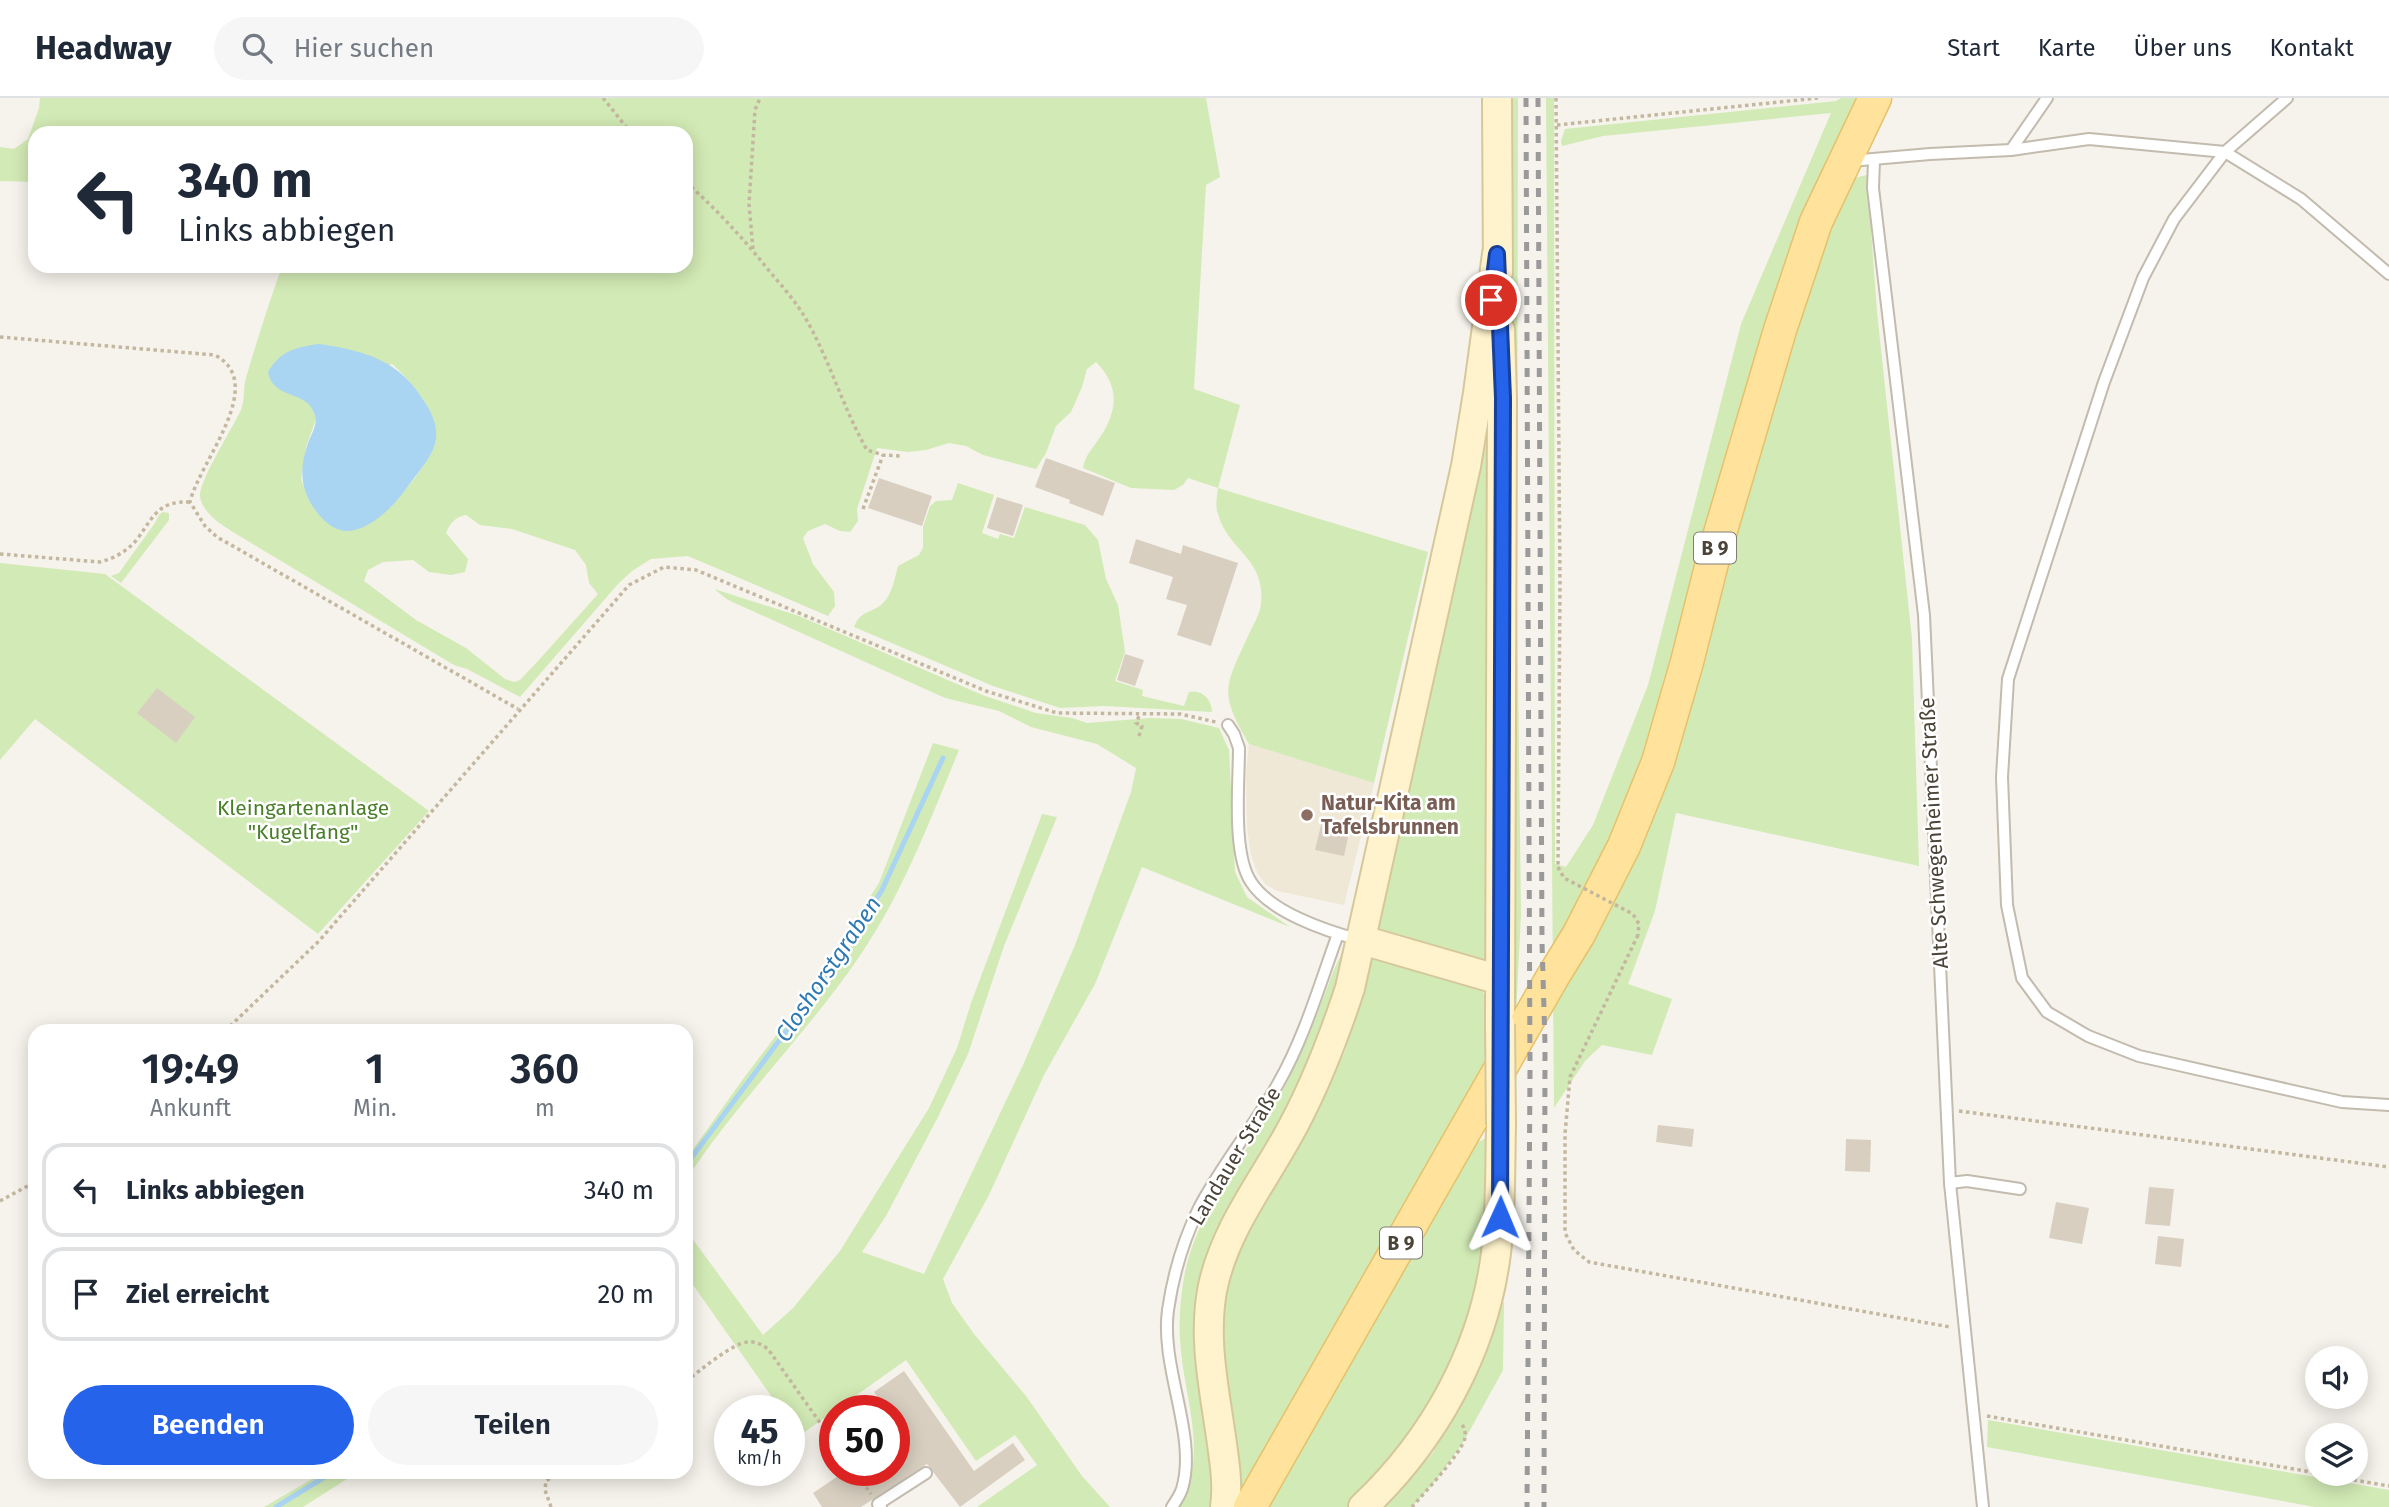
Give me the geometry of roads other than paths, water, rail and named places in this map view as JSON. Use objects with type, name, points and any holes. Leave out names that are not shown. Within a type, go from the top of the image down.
[{"type":"main road","points":[[1363,1507],[1401,1467],[1445,1406],[1459,1379],[1490,1292],[1500,1217],[1503,398],[1497,254],[1497,98]]},
{"type":"main road","name":"B 9","points":[[1250,1507],[1579,934],[1624,846],[1658,762],[1716,547],[1780,330],[1816,222],[1859,161],[1875,98]]},
{"type":"main road","points":[[1225,1507],[1226,1478],[1209,1356],[1213,1287],[1221,1256],[1235,1226],[1311,1092],[1331,1045],[1350,988],[1350,937],[1466,466],[1497,254]]},
{"type":"main road","points":[[1350,937],[1500,980]]},
{"type":"lane","points":[[2011,150],[2047,98]]},
{"type":"lane","points":[[2287,98],[2225,152],[2174,219],[2143,278],[2104,382],[2008,679],[2002,777],[2007,905],[2022,978],[2047,1012],[2088,1036],[2139,1056],[2342,1102],[2389,1105]]},
{"type":"lane","points":[[1859,161],[2011,150],[2089,139],[2225,152],[2301,199],[2389,274]]},
{"type":"lane","name":"Alte Schwegenheimer Straße","points":[[1859,161],[1873,188],[1924,615],[1950,1183],[1983,1507]]},
{"type":"lane","points":[[1228,724],[1239,748],[1239,842],[1242,863],[1250,881],[1263,897],[1278,907],[1350,937]]},
{"type":"lane","name":"Landauer Straße","points":[[1172,1507],[1182,1492],[1186,1447],[1168,1352],[1168,1311],[1180,1257],[1200,1208],[1279,1081],[1350,937]]},
{"type":"lane","points":[[1950,1183],[1966,1181],[2020,1189]]},
{"type":"lane","points":[[878,1506],[926,1473]]},
{"type":"water","points":[[319,344],[367,354],[393,368],[416,389],[431,413],[436,428],[435,444],[430,456],[401,496],[372,522],[355,530],[335,528],[319,515],[311,503],[305,492],[302,472],[315,416],[306,402],[277,387],[268,372],[278,359],[289,351]]},
{"type":"waterway","name":"Closhorstgraben","points":[[693,1156],[826,978],[882,890],[943,758]]},
{"type":"waterway","name":"Closhorstgraben","points":[[276,1507],[322,1479]]},
{"type":"railway","points":[[1526,98],[1530,1071],[1527,1507]]},
{"type":"railway","points":[[1538,98],[1542,942],[1545,1044],[1544,1507]]},
{"type":"place","name":"Natur-Kita am Tafelsbrunnen","points":[[1307,815]]},
{"type":"park label","name":"Kleingartenanlage \"Kugelfang\"","points":[[303,820]]}]
